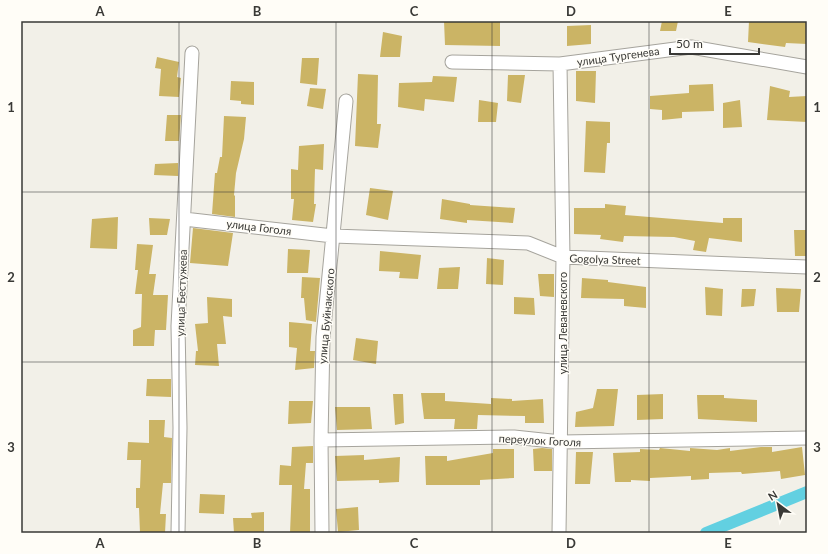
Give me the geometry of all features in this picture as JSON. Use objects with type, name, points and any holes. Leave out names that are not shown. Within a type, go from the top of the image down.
[{"type":"street","name":"улица Тургенева","points":[[452,62],[560,64],[691,47],[807,67]]},
{"type":"street","name":"улица Бестужева","points":[[178,533],[180,428],[178,326],[192,53]]},
{"type":"street","name":"улица Леваневского","points":[[559,533],[563,257],[560,64]]},
{"type":"street","name":"улица Буйнакского","points":[[322,533],[321,440],[323,337],[346,101]]},
{"type":"street","name":"улица Гоголя","points":[[184,219],[334,236]]},
{"type":"street","name":"Gogolya Street","points":[[334,236],[528,243],[563,257],[807,267]]},
{"type":"street","name":"переулок Гоголя","points":[[321,440],[514,437],[561,442],[807,438]]},
{"type":"building","points":[[444,21],[500,22],[500,46],[445,45]]},
{"type":"building","points":[[662,21],[678,21],[676,31],[660,31]]},
{"type":"building","points":[[749,21],[807,22],[807,44],[786,43],[785,47],[748,42]]},
{"type":"building","points":[[591,25],[591,44],[567,46],[567,26]]},
{"type":"building","points":[[383,32],[402,36],[400,57],[380,57]]},
{"type":"building","points":[[157,57],[179,62],[177,77],[181,78],[179,97],[159,96],[161,69],[155,68]]},
{"type":"building","points":[[302,58],[319,58],[317,85],[300,83]]},
{"type":"building","points":[[576,71],[596,71],[595,103],[576,101]]},
{"type":"building","points":[[358,74],[378,75],[377,124],[381,124],[378,148],[355,146]]},
{"type":"building","points":[[508,75],[525,75],[521,103],[507,101]]},
{"type":"building","points":[[433,76],[457,77],[454,102],[425,99],[424,111],[398,107],[399,83],[432,82]]},
{"type":"building","points":[[231,81],[254,82],[254,105],[241,104],[241,101],[230,100]]},
{"type":"building","points":[[713,84],[714,111],[682,112],[682,118],[662,120],[662,110],[650,109],[650,96],[689,93],[689,85]]},
{"type":"building","points":[[770,86],[790,91],[789,97],[807,96],[807,122],[767,120]]},
{"type":"building","points":[[310,88],[326,89],[323,109],[307,106]]},
{"type":"building","points":[[479,100],[498,103],[496,122],[478,122]]},
{"type":"building","points":[[740,100],[742,127],[723,128],[723,103]]},
{"type":"building","points":[[167,115],[181,115],[179,141],[165,141]]},
{"type":"building","points":[[224,116],[246,117],[244,139],[236,173],[234,195],[235,217],[212,214],[215,173],[217,173],[220,157],[222,157]]},
{"type":"building","points":[[586,121],[610,122],[610,143],[607,143],[605,173],[584,172]]},
{"type":"building","points":[[324,144],[323,170],[315,169],[314,204],[316,204],[313,222],[292,220],[294,199],[291,199],[291,169],[298,170],[299,146]]},
{"type":"building","points":[[178,163],[178,176],[154,175],[155,164]]},
{"type":"building","points":[[370,188],[393,191],[388,220],[366,215]]},
{"type":"building","points":[[442,199],[470,205],[515,208],[513,223],[467,220],[467,223],[440,219]]},
{"type":"building","points":[[605,204],[626,206],[625,215],[723,223],[723,218],[742,218],[742,242],[709,238],[706,252],[693,250],[695,241],[674,237],[624,236],[623,242],[600,239],[601,235],[574,234],[574,208],[605,208]]},
{"type":"building","points":[[118,217],[117,249],[90,248],[92,219]]},
{"type":"building","points":[[149,218],[170,219],[167,235],[150,235]]},
{"type":"building","points":[[193,228],[233,233],[228,266],[190,263]]},
{"type":"building","points":[[794,230],[807,230],[807,256],[795,256]]},
{"type":"building","points":[[137,244],[153,245],[149,274],[156,274],[153,295],[168,295],[166,330],[155,330],[154,346],[133,346],[133,330],[141,327],[142,294],[135,294],[138,270],[135,270]]},
{"type":"building","points":[[288,249],[310,250],[308,273],[287,273]]},
{"type":"building","points":[[380,251],[421,255],[418,279],[399,278],[400,272],[379,271]]},
{"type":"building","points":[[487,258],[504,260],[503,285],[486,284]]},
{"type":"building","points":[[460,267],[458,289],[437,289],[439,268]]},
{"type":"building","points":[[538,274],[554,274],[554,297],[540,296]]},
{"type":"building","points":[[302,277],[320,278],[316,322],[306,320],[304,298],[301,298]]},
{"type":"building","points":[[582,278],[608,280],[608,282],[646,287],[646,308],[624,306],[624,299],[581,298]]},
{"type":"building","points":[[705,287],[723,289],[722,316],[706,315]]},
{"type":"building","points":[[776,288],[801,289],[799,312],[777,312]]},
{"type":"building","points":[[742,289],[756,289],[754,306],[741,307]]},
{"type":"building","points":[[207,297],[232,299],[232,317],[223,316],[226,344],[217,344],[219,366],[195,365],[196,351],[198,351],[195,324],[208,323]]},
{"type":"building","points":[[514,297],[534,298],[535,315],[514,314]]},
{"type":"building","points":[[289,322],[312,324],[310,351],[315,351],[314,368],[295,370],[297,348],[289,347]]},
{"type":"building","points":[[356,338],[378,341],[376,364],[353,360]]},
{"type":"building","points":[[147,379],[171,379],[171,397],[146,396]]},
{"type":"building","points":[[597,389],[618,389],[614,426],[575,427],[576,412],[593,408]]},
{"type":"building","points":[[421,393],[445,393],[445,401],[491,404],[491,398],[512,399],[512,401],[543,399],[544,423],[525,423],[525,416],[478,415],[477,429],[454,429],[455,419],[424,419]]},
{"type":"building","points":[[393,394],[403,394],[404,423],[395,425]]},
{"type":"building","points":[[663,394],[663,419],[637,420],[637,395]]},
{"type":"building","points":[[697,395],[724,395],[724,398],[757,400],[757,422],[698,419]]},
{"type":"building","points":[[289,401],[313,401],[311,423],[288,424]]},
{"type":"building","points":[[335,407],[370,407],[372,429],[337,430]]},
{"type":"building","points":[[149,420],[165,420],[164,437],[172,438],[171,483],[163,483],[160,514],[166,514],[165,533],[140,533],[139,508],[136,508],[136,488],[140,488],[141,460],[127,460],[128,442],[149,443]]},
{"type":"building","points":[[313,446],[313,463],[306,463],[304,489],[310,489],[310,533],[290,533],[292,485],[279,485],[280,465],[291,466],[292,447]]},
{"type":"building","points":[[772,447],[772,452],[802,447],[805,475],[781,479],[780,471],[742,474],[741,472],[709,473],[709,479],[691,480],[691,476],[650,478],[650,481],[631,480],[631,482],[615,482],[613,453],[640,452],[640,449],[659,450],[660,448],[690,451],[690,448],[717,450],[730,448],[730,451]]},
{"type":"building","points":[[493,449],[514,449],[514,478],[480,480],[480,485],[426,485],[425,456],[447,456],[447,461],[493,453]]},
{"type":"building","points":[[533,449],[552,449],[552,471],[534,471]]},
{"type":"building","points":[[576,452],[593,452],[590,484],[575,484]]},
{"type":"building","points":[[364,455],[364,460],[400,457],[399,482],[379,483],[379,480],[337,481],[335,456]]},
{"type":"building","points":[[200,494],[225,495],[224,514],[199,513]]},
{"type":"building","points":[[358,507],[359,530],[338,532],[336,509]]},
{"type":"building","points":[[264,512],[264,533],[234,533],[233,518],[252,518],[251,513]]},
{"type":"waterway","points":[[706,533],[807,492]]}]
